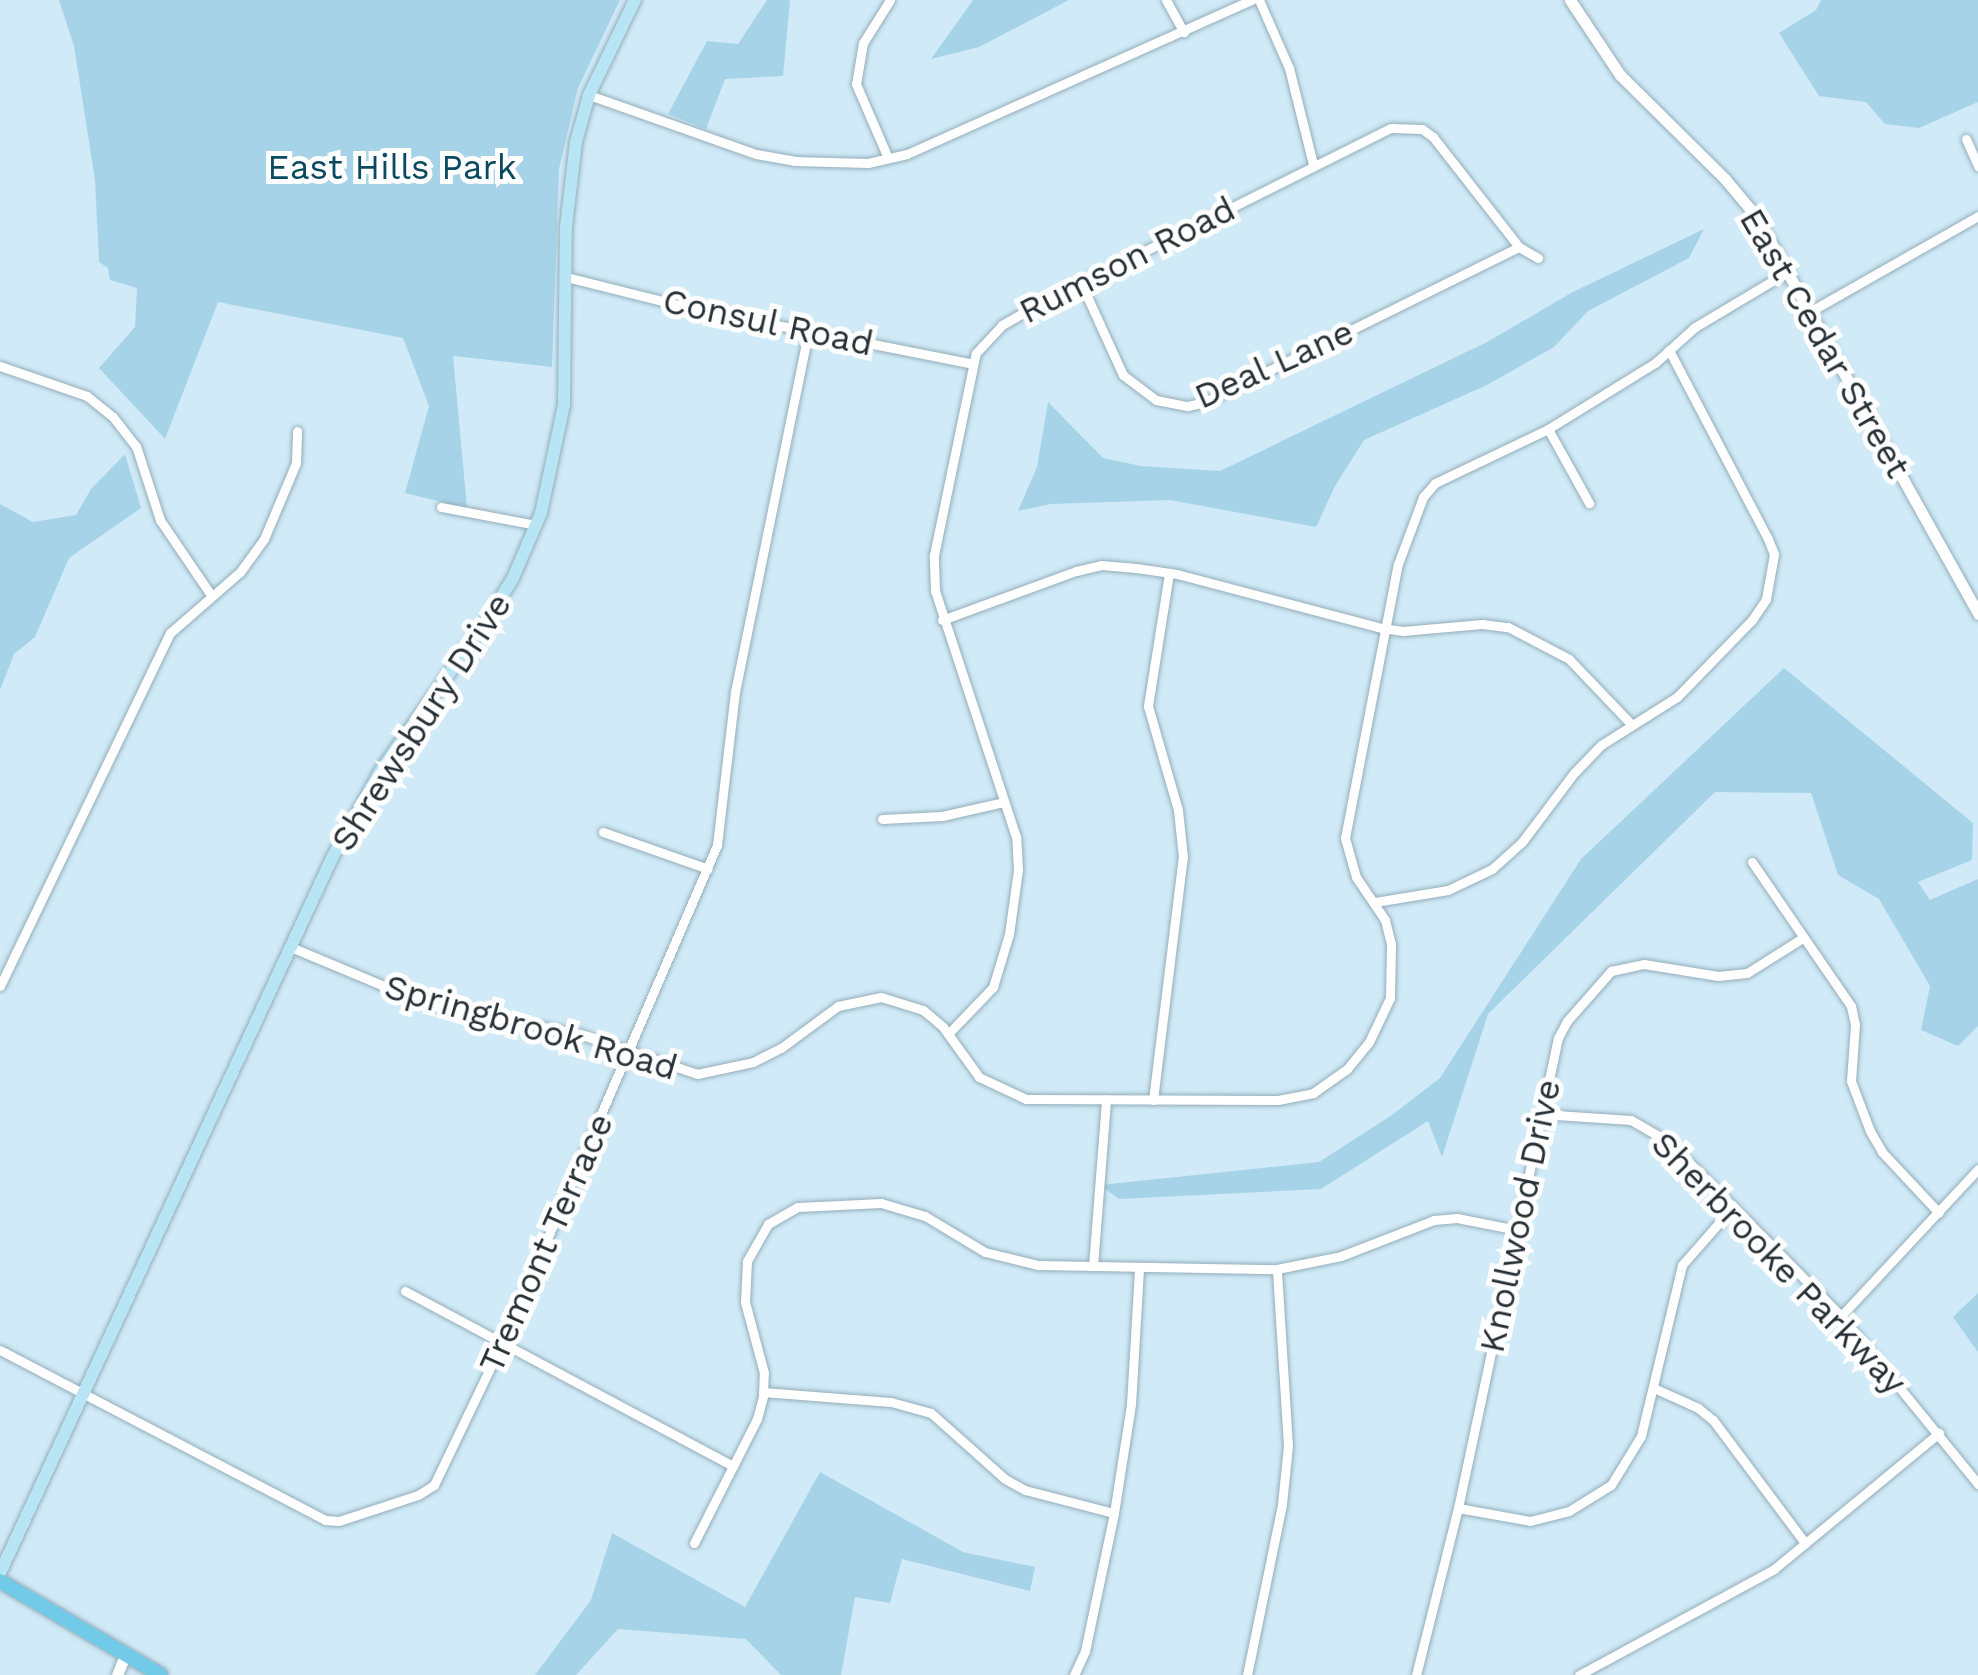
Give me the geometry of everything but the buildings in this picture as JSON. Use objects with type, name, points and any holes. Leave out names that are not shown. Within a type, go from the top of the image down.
[{"type":"main road","name":"Shrewsbury Drive","points":[[0,1577],[359,806],[490,617],[536,525],[556,458],[564,405],[570,180],[588,96],[634,0]]},
{"type":"main road","points":[[0,1577],[161,1675]]},
{"type":"street","points":[[888,158],[856,84],[862,43],[890,0]]},
{"type":"street","points":[[1166,0],[1184,32]]},
{"type":"street","points":[[588,96],[756,154],[832,164],[888,158],[1256,0],[1289,68],[1313,164]]},
{"type":"street","name":"East Cedar Street","points":[[1570,0],[1620,74],[1740,196],[1790,271],[1978,614]]},
{"type":"street","name":"Rumson Road","points":[[948,1034],[993,987],[1009,934],[1018,850],[942,620],[934,555],[970,363],[1002,325],[1313,164],[1392,128],[1422,129],[1433,138],[1518,248]]},
{"type":"street","points":[[1966,138],[1978,166]]},
{"type":"street","points":[[1811,312],[1978,216]]},
{"type":"street","points":[[1518,248],[1538,258]]},
{"type":"street","name":"Deal Lane","points":[[1081,283],[1123,375],[1156,400],[1188,406],[1518,248]]},
{"type":"street","name":"Springbrook Road","points":[[293,948],[429,1005],[528,1021],[697,1074],[732,1069],[781,1048],[838,1006],[872,997],[915,1005],[948,1034],[972,1070],[1006,1093],[1036,1101],[1296,1099],[1313,1093],[1346,1070],[1369,1042],[1390,998],[1392,944],[1376,902],[1356,877],[1345,838],[1398,564],[1423,497],[1435,482],[1548,429],[1669,350],[1695,328],[1790,271]]},
{"type":"street","name":"Consul Road","points":[[566,277],[808,332],[970,363]]},
{"type":"street","name":"Tremont Terrace","points":[[0,1350],[312,1515],[339,1521],[418,1496],[434,1485],[503,1342],[708,869],[724,809],[735,692],[808,332]]},
{"type":"street","points":[[1376,902],[1448,890],[1492,870],[1522,842],[1574,772],[1630,723],[1651,716],[1677,696],[1759,610],[1773,577],[1774,554],[1669,350]]},
{"type":"street","points":[[0,366],[87,396],[113,416],[136,446],[160,520],[211,595]]},
{"type":"street","points":[[1548,429],[1588,503]]},
{"type":"street","points":[[0,986],[154,660],[170,634],[240,572],[264,539],[296,464],[297,431]]},
{"type":"street","points":[[441,507],[536,525]]},
{"type":"street","points":[[942,620],[1101,565],[1168,573],[1385,628],[1508,626],[1569,660],[1630,723]]},
{"type":"street","points":[[1154,1100],[1183,856],[1178,810],[1148,706],[1168,573]]},
{"type":"street","points":[[882,819],[942,816],[1004,802]]},
{"type":"street","points":[[603,832],[708,869]]},
{"type":"street","points":[[1752,862],[1801,939],[1851,1006],[1855,1024],[1851,1081],[1870,1132],[1882,1152],[1939,1212]]},
{"type":"street","name":"Knollwood Drive","points":[[1416,1675],[1458,1508],[1558,1038],[1566,1021],[1611,971],[1644,964],[1718,976],[1747,973],[1801,939]]},
{"type":"street","points":[[1093,1266],[1106,1100]]},
{"type":"street","name":"Sherbrooke Parkway","points":[[1541,1114],[1630,1120],[1648,1127],[1842,1316],[1978,1484]]},
{"type":"street","points":[[1842,1316],[1978,1170]]},
{"type":"street","points":[[694,1543],[757,1418],[763,1392],[762,1362],[745,1302],[747,1261],[768,1224],[798,1207],[881,1203],[925,1216],[985,1252],[1013,1261],[1139,1268],[1278,1269],[1341,1256],[1434,1220],[1482,1221],[1517,1230]]},
{"type":"street","points":[[1458,1508],[1530,1520],[1569,1511],[1611,1485],[1642,1436],[1682,1266],[1733,1208]]},
{"type":"street","points":[[1074,1675],[1084,1651],[1114,1514],[1131,1404],[1139,1268]]},
{"type":"street","points":[[1247,1675],[1282,1504],[1288,1446],[1278,1269]]},
{"type":"street","points":[[405,1291],[733,1466]]},
{"type":"street","points":[[1656,1389],[1698,1408],[1713,1420],[1805,1543]]},
{"type":"street","points":[[763,1392],[891,1402],[931,1413],[1005,1479],[1025,1490],[1114,1514]]},
{"type":"street","points":[[1579,1675],[1741,1590],[1805,1543],[1938,1432]]},
{"type":"street","points":[[117,1675],[126,1655]]},
{"type":"green space","name":"East Hills Park","points":[[59,0],[620,0],[578,88],[559,169],[552,367],[453,356],[467,508],[405,493],[429,406],[403,338],[218,302],[165,439],[99,368],[135,327],[137,288],[110,280],[108,268],[99,262],[95,180],[74,46]]},
{"type":"green space","points":[[767,0],[790,0],[783,76],[725,79],[706,129],[668,114],[707,41],[738,44]]},
{"type":"green space","points":[[973,0],[1069,0],[979,47],[931,59]]},
{"type":"green space","points":[[1821,0],[1978,0],[1978,102],[1919,128],[1885,124],[1866,102],[1819,96],[1779,33],[1816,10]]},
{"type":"green space","points":[[1704,229],[1689,258],[1588,311],[1554,347],[1487,385],[1364,440],[1335,486],[1316,527],[1170,500],[1051,504],[1018,511],[1037,467],[1048,402],[1103,458],[1141,466],[1220,471],[1487,342],[1571,293]]},
{"type":"green space","points":[[125,454],[141,508],[69,558],[35,637],[14,654],[0,690],[0,504],[33,522],[76,515],[91,489]]},
{"type":"green space","points":[[1784,668],[1973,823],[1972,860],[1918,882],[1930,900],[1978,879],[1978,1026],[1958,1046],[1921,1030],[1930,986],[1879,899],[1838,875],[1811,793],[1715,792],[1488,1014],[1442,1157],[1428,1121],[1321,1189],[1119,1199],[1100,1185],[1319,1162],[1392,1115],[1440,1078],[1581,859]]},
{"type":"green space","points":[[1978,1293],[1978,1352],[1953,1317]]},
{"type":"green space","points":[[820,1472],[963,1552],[1035,1567],[1030,1591],[902,1559],[890,1603],[855,1597],[841,1675],[781,1675],[746,1639],[618,1629],[576,1675],[535,1675],[591,1600],[612,1533],[745,1607]]}]
